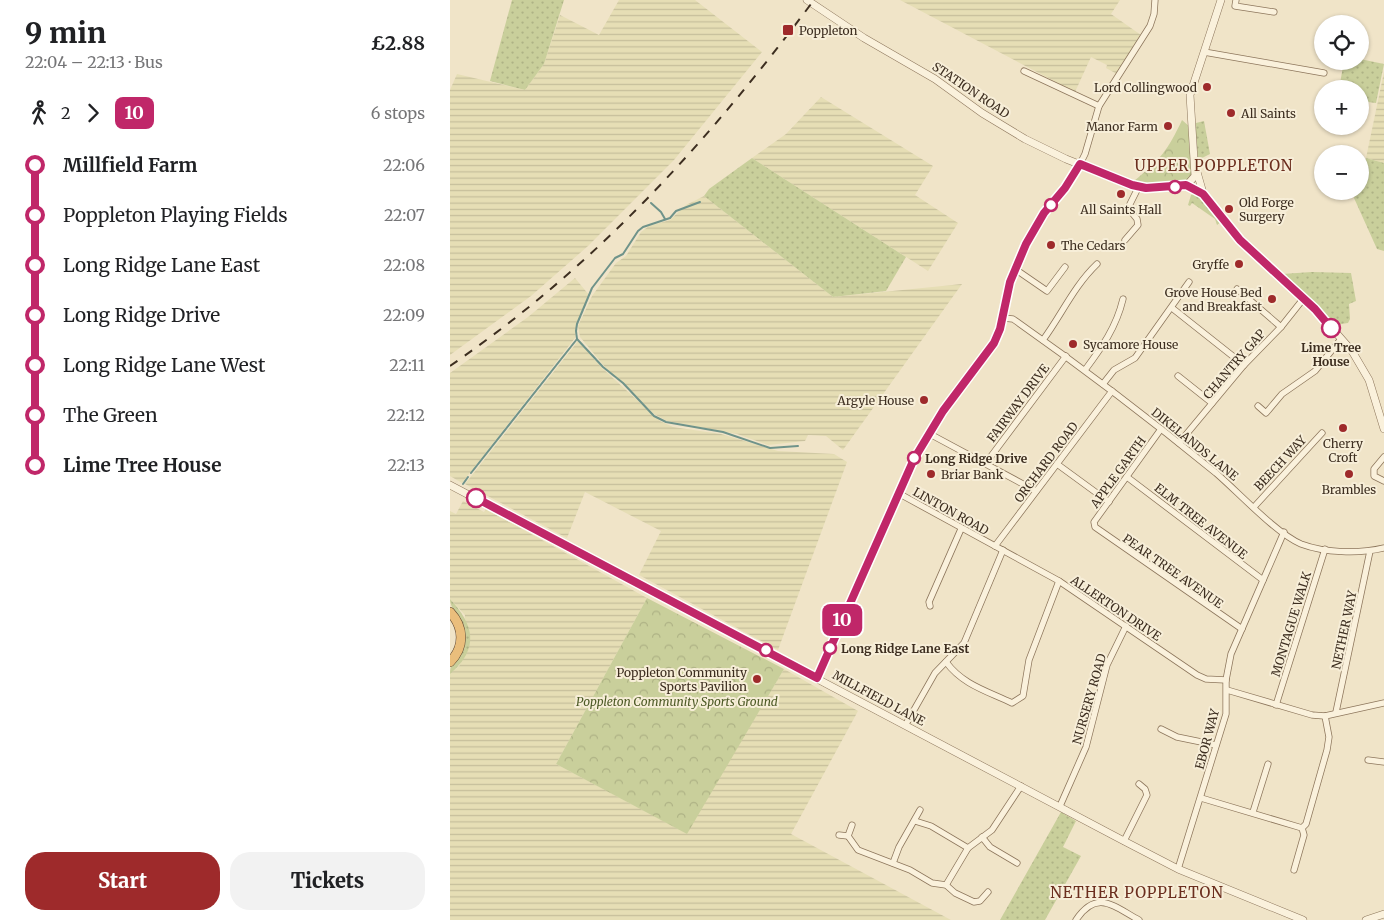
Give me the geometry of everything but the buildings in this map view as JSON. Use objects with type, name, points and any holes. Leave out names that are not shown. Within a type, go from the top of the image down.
[{"type":"highway","points":[[450,612],[458,623],[461,636],[459,650],[450,662]]},
{"type":"street","name":"STATION ROAD","points":[[807,0],[864,38],[935,78],[982,113],[1025,139],[1129,184],[1172,187],[1186,185]]},
{"type":"street","points":[[817,678],[898,493],[928,433],[994,343],[1003,318],[1010,282],[1032,232],[1044,213],[1065,188],[1080,164],[1085,154],[1099,106],[1150,26],[1154,14],[1155,0]]},
{"type":"street","points":[[1221,0],[1190,95],[1196,170],[1203,194],[1240,240],[1304,298],[1360,362],[1365,371],[1384,429]]},
{"type":"street","points":[[1236,0],[1235,6],[1274,12]]},
{"type":"street","points":[[1204,52],[1324,73]]},
{"type":"street","points":[[1024,71],[1099,106]]},
{"type":"street","points":[[1196,170],[1192,181],[1186,185],[1203,194]]},
{"type":"street","points":[[1125,240],[1138,225],[1137,219],[1128,208],[1139,186]]},
{"type":"street","points":[[1043,340],[1060,311],[1069,302],[1081,279],[1097,264]]},
{"type":"street","points":[[1015,269],[1047,291],[1065,267]]},
{"type":"street","points":[[1103,384],[1114,370],[1135,358],[1189,282]]},
{"type":"street","points":[[1237,289],[1280,327]]},
{"type":"street","name":"CHANTRY GAP","points":[[1179,443],[1244,364],[1280,327],[1304,298]]},
{"type":"street","points":[[1085,370],[1109,338],[1118,320],[1123,299]]},
{"type":"street","points":[[1172,308],[1244,364]]},
{"type":"street","name":"DIKELANDS LANE","points":[[1003,318],[1013,319],[1085,370],[1179,443],[1284,532],[1301,544],[1325,549],[1370,551],[1384,548]]},
{"type":"street","points":[[1258,406],[1266,413],[1282,394],[1315,371],[1341,339]]},
{"type":"street","name":"FAIRWAY DRIVE","points":[[986,463],[1066,356]]},
{"type":"street","points":[[1178,376],[1212,403]]},
{"type":"street","name":"ORCHARD ROAD","points":[[995,546],[1112,391]]},
{"type":"street","name":"APPLE GARTH","points":[[1095,527],[1094,522],[1161,429]]},
{"type":"street","points":[[928,433],[1036,491]]},
{"type":"street","name":"BEECH WAY","points":[[1254,506],[1322,433]]},
{"type":"street","points":[[1384,457],[1374,469],[1374,476],[1384,481]]},
{"type":"street","points":[[1057,464],[1109,502]]},
{"type":"street","name":"ELM TREE AVENUE","points":[[1127,477],[1263,580]]},
{"type":"street","name":"MILLFIELD LANE","points":[[450,485],[1178,869],[1303,920]]},
{"type":"street","name":"LINTON ROAD","points":[[898,493],[995,546]]},
{"type":"street","name":"PEAR TREE AVENUE","points":[[1095,527],[1242,630]]},
{"type":"street","points":[[930,606],[929,602],[961,529]]},
{"type":"street","name":"EBOR WAY","points":[[1178,869],[1226,714],[1226,680],[1231,654],[1284,532]]},
{"type":"street","name":"ALLERTON DRIVE","points":[[995,546],[1059,581],[1197,676],[1206,679],[1226,680]]},
{"type":"street","name":"MONTAGUE WALK","points":[[1276,705],[1325,549]]},
{"type":"street","points":[[906,724],[935,672],[964,643],[1004,550]]},
{"type":"street","name":"NETHER WAY","points":[[1336,712],[1370,551]]},
{"type":"street","points":[[946,662],[956,676],[965,682],[1012,703],[1018,701],[1023,696],[1029,660],[1059,581]]},
{"type":"street","name":"NURSERY ROAD","points":[[1060,806],[1086,747],[1107,665],[1126,626]]},
{"type":"street","points":[[1227,690],[1312,715],[1325,716],[1336,712],[1384,703]]},
{"type":"street","points":[[1302,828],[1306,824],[1327,750],[1329,737],[1325,716]]},
{"type":"street","points":[[1161,729],[1177,737],[1216,745]]},
{"type":"street","points":[[1368,760],[1384,762]]},
{"type":"street","points":[[1253,812],[1268,764]]},
{"type":"street","points":[[1124,841],[1147,795],[1146,789],[1139,784]]},
{"type":"street","points":[[946,885],[968,848],[1002,818],[1021,786]]},
{"type":"street","points":[[1201,798],[1302,828]]},
{"type":"street","points":[[893,863],[899,847],[920,810]]},
{"type":"street","points":[[915,821],[931,826],[968,848]]},
{"type":"street","points":[[848,836],[852,825]]},
{"type":"street","points":[[1294,870],[1304,835],[1302,828]]},
{"type":"street","points":[[838,835],[848,836],[858,850],[893,863],[932,883],[946,885],[955,893],[974,902],[980,901],[988,892]]},
{"type":"street","points":[[982,837],[990,846],[1017,863]]},
{"type":"street","points":[[1076,920],[1086,906],[1098,902],[1110,904],[1139,920]]},
{"type":"street","points":[[1366,920],[1384,914]]},
{"type":"shaded area","points":[[619,0],[695,0],[762,52],[674,160],[588,246],[531,296],[450,355],[450,90],[457,74],[525,90],[544,64],[560,15],[599,35]]},
{"type":"shaded area","points":[[900,0],[1120,0],[1111,14],[1141,35],[1117,74],[1106,68],[1107,65],[1091,57],[1075,92]]},
{"type":"shaded area","points":[[1384,72],[1384,163],[1369,159],[1369,145]]},
{"type":"shaded area","points":[[821,97],[933,166],[915,195],[958,223],[928,271],[752,158],[786,134]]},
{"type":"shaded area","points":[[704,196],[833,297],[962,284],[843,450],[826,436],[808,435],[805,441],[768,445],[737,434],[667,421],[654,414],[605,367],[580,337],[578,326],[592,296],[616,263],[626,256],[641,232],[649,226],[670,220],[686,205]]},
{"type":"shaded area","points":[[575,278],[589,295],[577,323],[575,338],[462,483],[450,476],[450,373],[528,317]]},
{"type":"shaded area","points":[[578,341],[602,368],[660,421],[673,427],[721,434],[778,451],[834,454],[847,462],[778,650],[639,575],[661,531],[585,492],[567,538],[465,484]]},
{"type":"shaded area","points":[[463,501],[484,512],[486,509],[647,598],[556,764],[686,833],[784,669],[858,711],[791,834],[951,920],[450,920],[450,674],[460,665],[465,615],[450,599],[450,511],[456,514]]},
{"type":"green space","points":[[512,0],[564,0],[544,64],[525,90],[490,81]]},
{"type":"green space","points":[[1369,61],[1384,64],[1376,103],[1369,102],[1369,80],[1341,80],[1342,70],[1369,70]]},
{"type":"green space","points":[[1182,120],[1190,127],[1194,175],[1181,182],[1166,185],[1134,181],[1162,154]]},
{"type":"green space","points":[[1204,121],[1210,154],[1200,159],[1198,158],[1195,126],[1196,123]]},
{"type":"green space","points":[[752,158],[906,257],[886,291],[833,297],[704,196],[709,189]]},
{"type":"green space","points":[[1369,159],[1384,163],[1384,251],[1377,249],[1355,200],[1369,200]]},
{"type":"green space","points":[[1196,192],[1205,199],[1221,222],[1217,225],[1215,219],[1192,203],[1190,206],[1188,205],[1191,195]]},
{"type":"green space","points":[[1312,272],[1351,273],[1356,301],[1349,304],[1350,319],[1348,323],[1334,325],[1308,297],[1282,274]]},
{"type":"green space","name":"Poppleton Community Sports Ground","points":[[647,598],[784,669],[687,834],[556,764]]},
{"type":"green space","points":[[450,599],[464,618],[468,627],[470,646],[460,664],[450,674],[452,663],[464,639],[465,629],[452,608]]},
{"type":"green space","points":[[1061,812],[1076,821],[1063,847],[1081,856],[1045,920],[1000,920]]},
{"type":"waterway","points":[[471,473],[577,339],[577,324],[592,288],[615,258],[623,254],[638,231],[643,227],[670,218],[676,211],[700,202]]},
{"type":"waterway","points":[[651,203],[661,212],[665,219]]},
{"type":"waterway","points":[[577,339],[654,416],[666,422],[723,432],[770,448],[798,446]]},
{"type":"waterway","points":[[463,484],[468,477]]},
{"type":"railway","points":[[450,366],[504,327],[554,286],[602,243],[647,198],[691,152],[733,103],[814,0]]},
{"type":"bus line","name":"10","points":[[476,498],[790,662],[817,678],[914,459],[943,411],[994,343],[1003,318],[1010,282],[1026,244],[1044,213],[1065,188],[1080,164],[1132,185],[1146,188],[1186,185],[1203,194],[1230,230],[1315,309],[1331,328]]},
{"type":"place","name":"Poppleton","points":[[788,30]]},
{"type":"place","name":"Lord Collingwood","points":[[1207,87]]},
{"type":"place","name":"All Saints","points":[[1231,113]]},
{"type":"place","name":"Manor Farm","points":[[1168,126]]},
{"type":"place","name":"All Saints Hall","points":[[1121,194]]},
{"type":"place","name":"Old Forge Surgery","points":[[1229,209]]},
{"type":"place","name":"The Cedars","points":[[1051,245]]},
{"type":"place","name":"Gryffe","points":[[1239,264]]},
{"type":"place","name":"Grove House Bed and Breakfast","points":[[1272,299]]},
{"type":"place","name":"Lime Tree House","points":[[1331,328]]},
{"type":"place","name":"Sycamore House","points":[[1073,344]]},
{"type":"place","name":"Argyle House","points":[[924,400]]},
{"type":"place","name":"Cherry Croft","points":[[1343,428]]},
{"type":"place","name":"Long Ridge Drive","points":[[914,458]]},
{"type":"place","name":"Briar Bank","points":[[931,474]]},
{"type":"place","name":"Brambles","points":[[1349,474]]},
{"type":"place","name":"Long Ridge Lane East","points":[[830,648]]},
{"type":"place","name":"Poppleton Community Sports Pavilion","points":[[757,679]]},
{"type":"district","name":"UPPER POPPLETON","points":[[1214,165]]},
{"type":"district","name":"NETHER POPPLETON","points":[[1137,892]]}]
